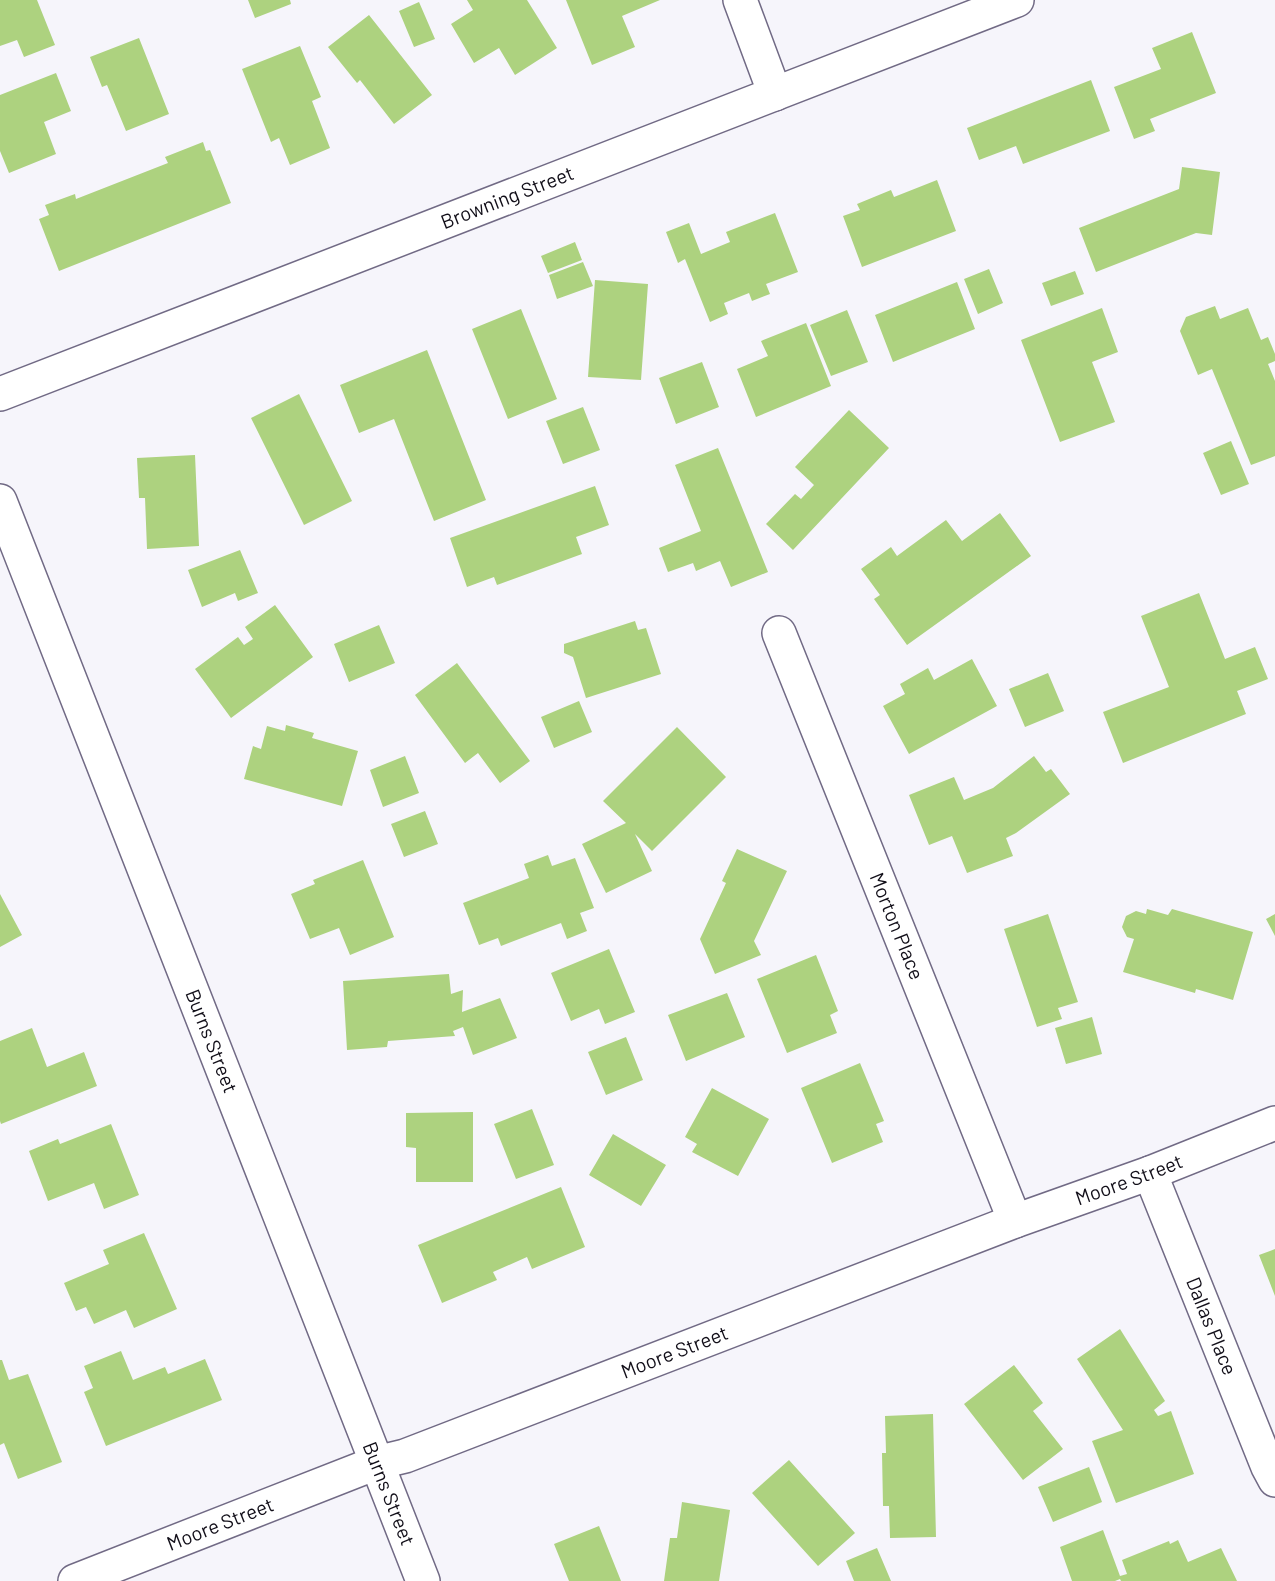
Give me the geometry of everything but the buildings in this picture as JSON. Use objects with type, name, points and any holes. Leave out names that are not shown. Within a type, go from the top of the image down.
[{"type":"street","points":[[740,0],[775,94]]},
{"type":"street","name":"Browning Street","points":[[0,394],[1017,0]]},
{"type":"street","name":"Burns Street","points":[[0,501],[423,1581]]},
{"type":"street","name":"Morton Place","points":[[779,633],[1015,1221]]},
{"type":"street","name":"Moore Street","points":[[75,1581],[376,1463],[428,1447],[1015,1221],[1150,1173],[1275,1123]]},
{"type":"street","name":"Dallas Place","points":[[1150,1173],[1275,1480]]}]
